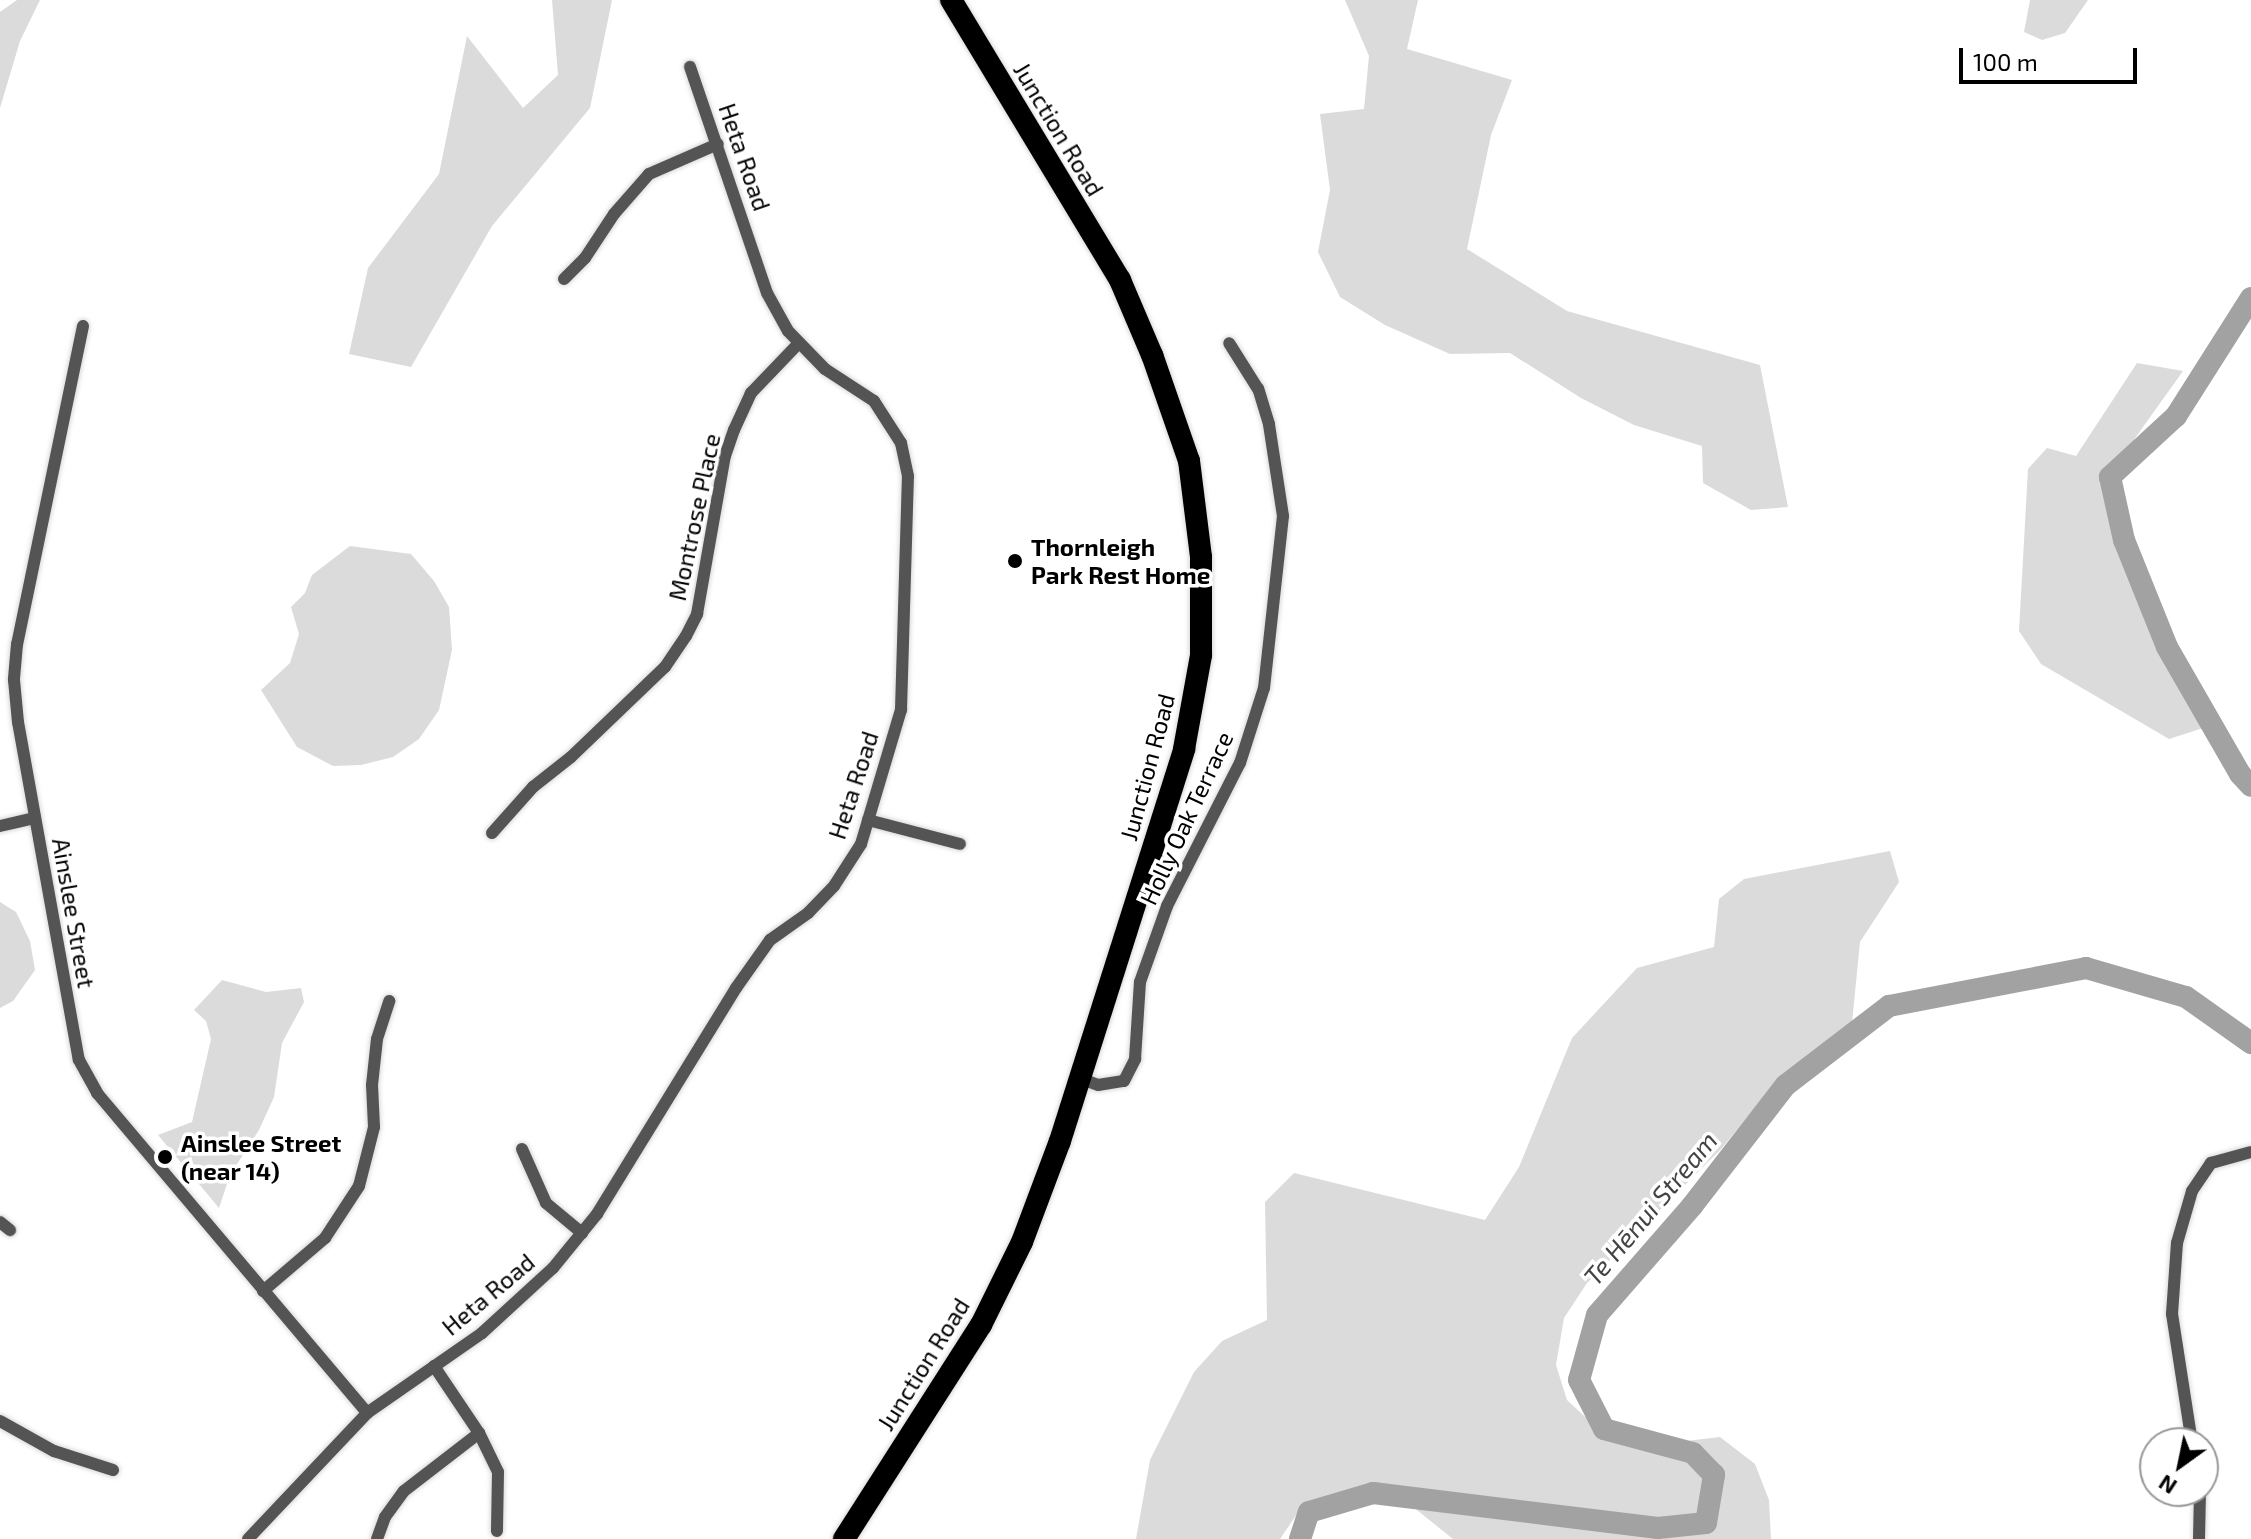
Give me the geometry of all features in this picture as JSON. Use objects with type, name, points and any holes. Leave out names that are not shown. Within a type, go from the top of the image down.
[{"type":"highway","name":"Junction Road","points":[[844,1539],[981,1325],[1022,1242],[1060,1141],[1184,749],[1201,655],[1199,543],[1189,461],[1152,355],[1120,280],[951,0]]},
{"type":"street","name":"Heta Road","points":[[248,1539],[367,1413],[506,1315],[553,1268],[597,1214],[736,988],[770,940],[808,913],[834,886],[861,844],[901,710],[908,476],[901,443],[874,401],[825,369],[788,331],[767,293],[690,67]]},
{"type":"street","points":[[564,279],[585,258],[614,214],[649,174],[718,144]]},
{"type":"street","name":"Ainslee Street","points":[[83,326],[15,662],[15,700],[76,1047],[83,1070],[97,1093],[367,1413]]},
{"type":"street","name":"Montrose Place","points":[[492,833],[533,787],[571,757],[665,667],[686,636],[697,614],[725,456],[734,430],[751,393],[799,343]]},
{"type":"street","name":"Holly Oak Terrace","points":[[1079,1078],[1098,1085],[1124,1081],[1135,1059],[1140,982],[1167,906],[1240,763],[1264,688],[1283,516],[1269,424],[1258,389],[1229,343]]},
{"type":"street","points":[[0,826],[35,818]]},
{"type":"street","points":[[868,820],[960,844]]},
{"type":"street","points":[[263,1291],[325,1238],[359,1186],[374,1127],[372,1085],[377,1039],[389,1001]]},
{"type":"street","points":[[522,1149],[546,1203],[582,1233]]},
{"type":"street","points":[[2190,1427],[2172,1314],[2177,1243],[2192,1191],[2211,1163],[2251,1152]]},
{"type":"street","points":[[434,1366],[479,1433],[498,1472],[497,1531]]},
{"type":"street","points":[[0,1421],[54,1451],[113,1470]]},
{"type":"street","points":[[377,1539],[385,1517],[404,1491],[479,1433]]},
{"type":"street","points":[[2199,1539],[2200,1507]]},
{"type":"shaded area","points":[[17,0],[40,0],[20,41],[0,108],[0,12]]},
{"type":"shaded area","points":[[552,0],[612,0],[590,108],[492,226],[411,367],[349,354],[368,268],[439,174],[467,36],[523,108],[558,75]]},
{"type":"shaded area","points":[[1345,0],[1418,0],[1407,49],[1512,80],[1491,135],[1467,249],[1567,311],[1760,365],[1788,507],[1751,510],[1703,483],[1702,446],[1634,425],[1581,398],[1510,353],[1450,354],[1385,325],[1340,297],[1318,252],[1330,190],[1320,114],[1364,109],[1369,56]]},
{"type":"shaded area","points":[[2030,0],[2088,0],[2065,33],[2042,40],[2024,32]]},
{"type":"shaded area","points":[[2137,363],[2183,371],[2128,448],[2115,506],[2114,531],[2203,728],[2169,739],[2041,664],[2019,631],[2028,469],[2047,448],[2076,456]]},
{"type":"shaded area","points":[[350,546],[411,554],[434,581],[449,607],[452,650],[439,710],[419,739],[393,757],[361,765],[333,766],[297,747],[261,690],[290,663],[299,634],[291,607],[305,593],[312,575]]},
{"type":"shaded area","points":[[1890,851],[1899,882],[1860,942],[1852,1023],[1774,1084],[1722,1148],[1587,1283],[1564,1318],[1556,1365],[1567,1400],[1597,1428],[1652,1445],[1720,1437],[1755,1464],[1769,1500],[1771,1539],[1453,1539],[1402,1498],[1348,1494],[1305,1502],[1280,1539],[1136,1539],[1150,1460],[1194,1372],[1222,1341],[1267,1320],[1265,1202],[1294,1173],[1485,1220],[1519,1167],[1572,1038],[1637,968],[1714,947],[1719,899],[1744,879]]},
{"type":"shaded area","points":[[0,902],[16,912],[30,941],[35,970],[13,1001],[0,1008]]},
{"type":"shaded area","points":[[222,980],[266,992],[301,988],[304,1002],[282,1043],[274,1097],[259,1130],[230,1175],[219,1208],[158,1135],[192,1122],[211,1039],[206,1021],[194,1010]]},
{"type":"waterway","name":"Te Hēnui Stream","points":[[2251,298],[2176,416],[2110,477],[2124,540],[2167,647],[2240,774],[2251,786]]},
{"type":"waterway","name":"Te Hēnui Stream","points":[[1300,1539],[1309,1512],[1373,1493],[1658,1528],[1706,1523],[1714,1475],[1693,1453],[1604,1429],[1579,1380],[1597,1315],[1692,1206],[1786,1085],[1889,1006],[2086,968],[2186,997],[2251,1043]]},
{"type":"place","name":"Thornleigh Park Rest Home","points":[[1015,561]]},
{"type":"place","name":"Ainslee Street (near 14)","points":[[165,1157]]}]
